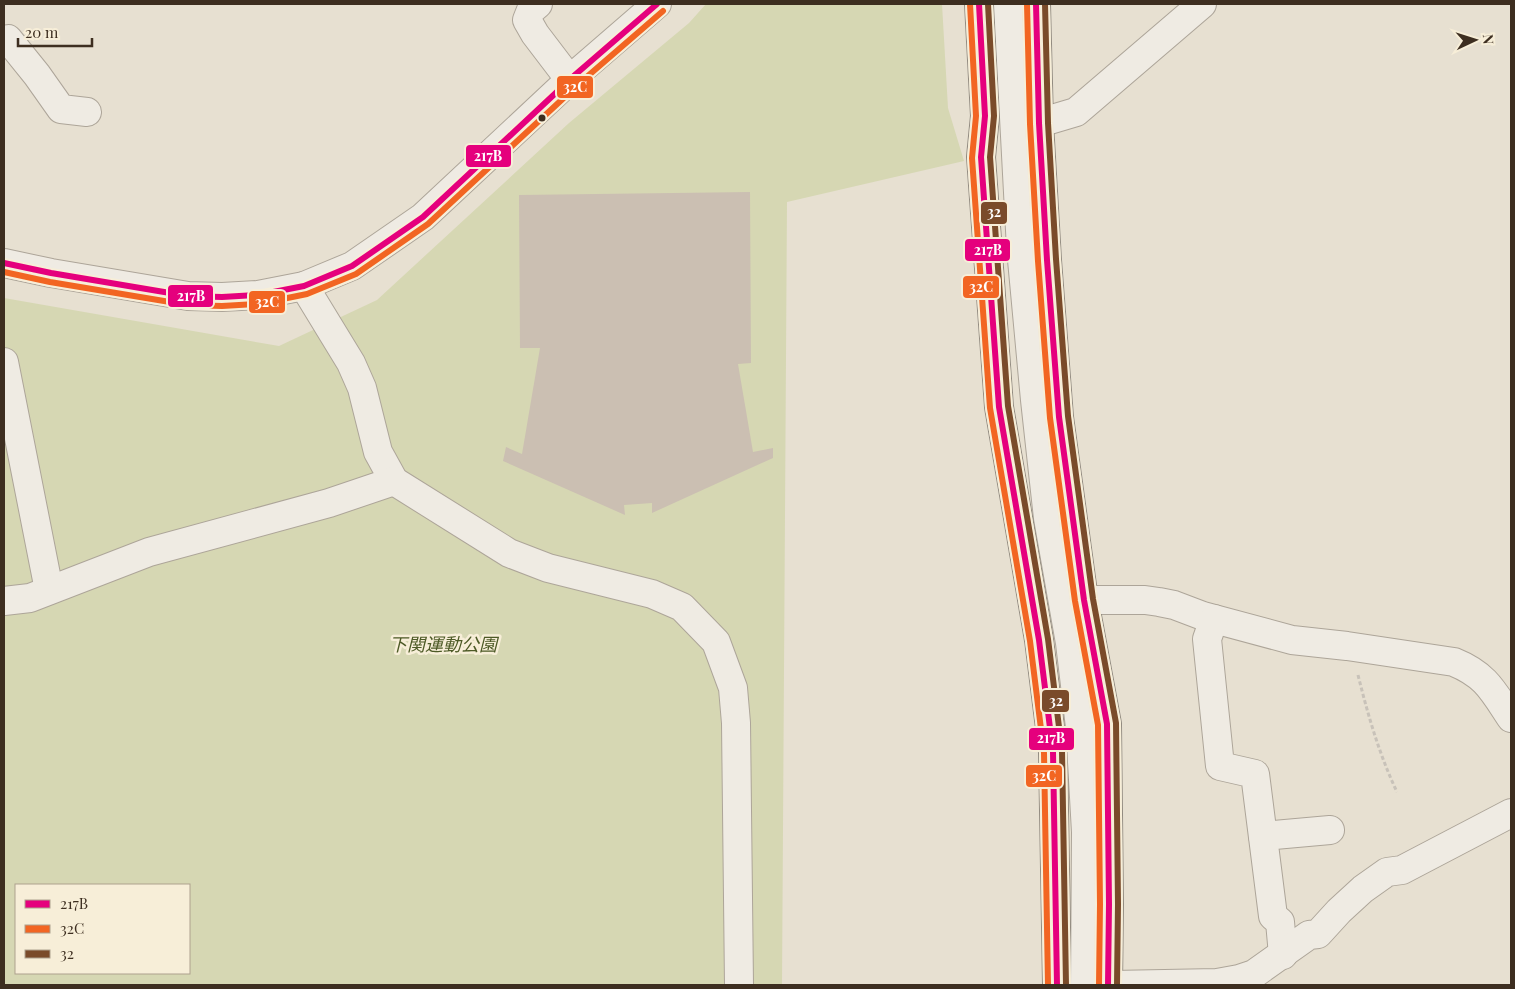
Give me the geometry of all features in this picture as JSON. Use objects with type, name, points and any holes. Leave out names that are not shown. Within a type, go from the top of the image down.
[{"type":"main road","points":[[979,4],[985,116],[981,157],[999,407],[1039,640],[1053,752],[1058,985]]},
{"type":"main road","points":[[1036,4],[1038,123],[1060,417],[1084,600],[1107,724],[1108,985]]},
{"type":"street","points":[[538,4],[530,10],[527,20],[539,40],[570,80]]},
{"type":"street","points":[[4,263],[51,273],[188,296],[222,298],[258,295],[304,286],[352,266],[423,217],[570,80],[657,4]]},
{"type":"street","points":[[1008,4],[1021,249],[1035,400],[1048,518],[1070,644],[1080,727],[1086,832],[1085,985]]},
{"type":"street","points":[[1038,123],[1076,112],[1202,4]]},
{"type":"street","points":[[4,40],[8,39],[61,109],[87,112]]},
{"type":"street","points":[[304,286],[351,363],[362,388],[378,452],[394,481],[509,553],[548,568],[652,594],[682,607],[716,642],[733,688],[736,723],[740,985]]},
{"type":"street","points":[[4,362],[49,590]]},
{"type":"street","points":[[4,601],[30,598],[149,552],[328,503],[394,481]]},
{"type":"street","points":[[1084,600],[1159,602],[1292,640],[1441,659],[1469,668],[1487,682],[1511,718]]},
{"type":"street","points":[[1214,619],[1207,639],[1220,766],[1255,774],[1273,916],[1280,922],[1284,955]]},
{"type":"street","points":[[1112,985],[1226,982],[1254,974],[1284,955],[1309,935],[1318,934],[1363,889],[1387,872],[1402,870],[1511,813]]},
{"type":"street","points":[[1263,836],[1330,830]]},
{"type":"path","points":[[1354,647],[1357,672],[1372,727],[1384,764],[1397,792]]},
{"type":"green space","name":"下関運動公園","points":[[706,4],[942,4],[948,108],[964,161],[787,202],[782,985],[4,985],[4,298],[279,346],[377,300],[569,123],[689,23]]},
{"type":"building","points":[[750,192],[751,363],[738,364],[753,452],[773,448],[773,458],[652,513],[652,503],[624,505],[625,515],[503,461],[506,447],[522,454],[540,348],[520,348],[519,195]]},
{"type":"transit line","name":"217B","points":[[4,263],[51,273],[188,296],[258,295],[304,286],[352,266],[423,217],[576,74],[657,4]]},
{"type":"transit line","name":"32C","points":[[970,4],[976,116],[972,158],[990,408],[1030,641],[1044,753],[1048,985]]},
{"type":"transit line","name":"217B","points":[[979,4],[985,116],[981,157],[999,407],[1039,640],[1053,752],[1057,985]]},
{"type":"transit line","name":"32","points":[[988,4],[994,116],[990,157],[1008,406],[1048,639],[1062,751],[1066,985]]},
{"type":"transit line","name":"32C","points":[[1027,4],[1030,124],[1050,418],[1075,601],[1098,725],[1099,985]]},
{"type":"transit line","name":"217B","points":[[1036,4],[1039,123],[1059,417],[1084,600],[1107,724],[1108,985]]},
{"type":"transit line","name":"32","points":[[1045,4],[1048,123],[1068,416],[1093,599],[1116,723],[1117,985]]},
{"type":"transit line","name":"32C","points":[[4,272],[50,282],[188,305],[258,304],[307,294],[356,274],[428,224],[582,81],[663,11]]}]
